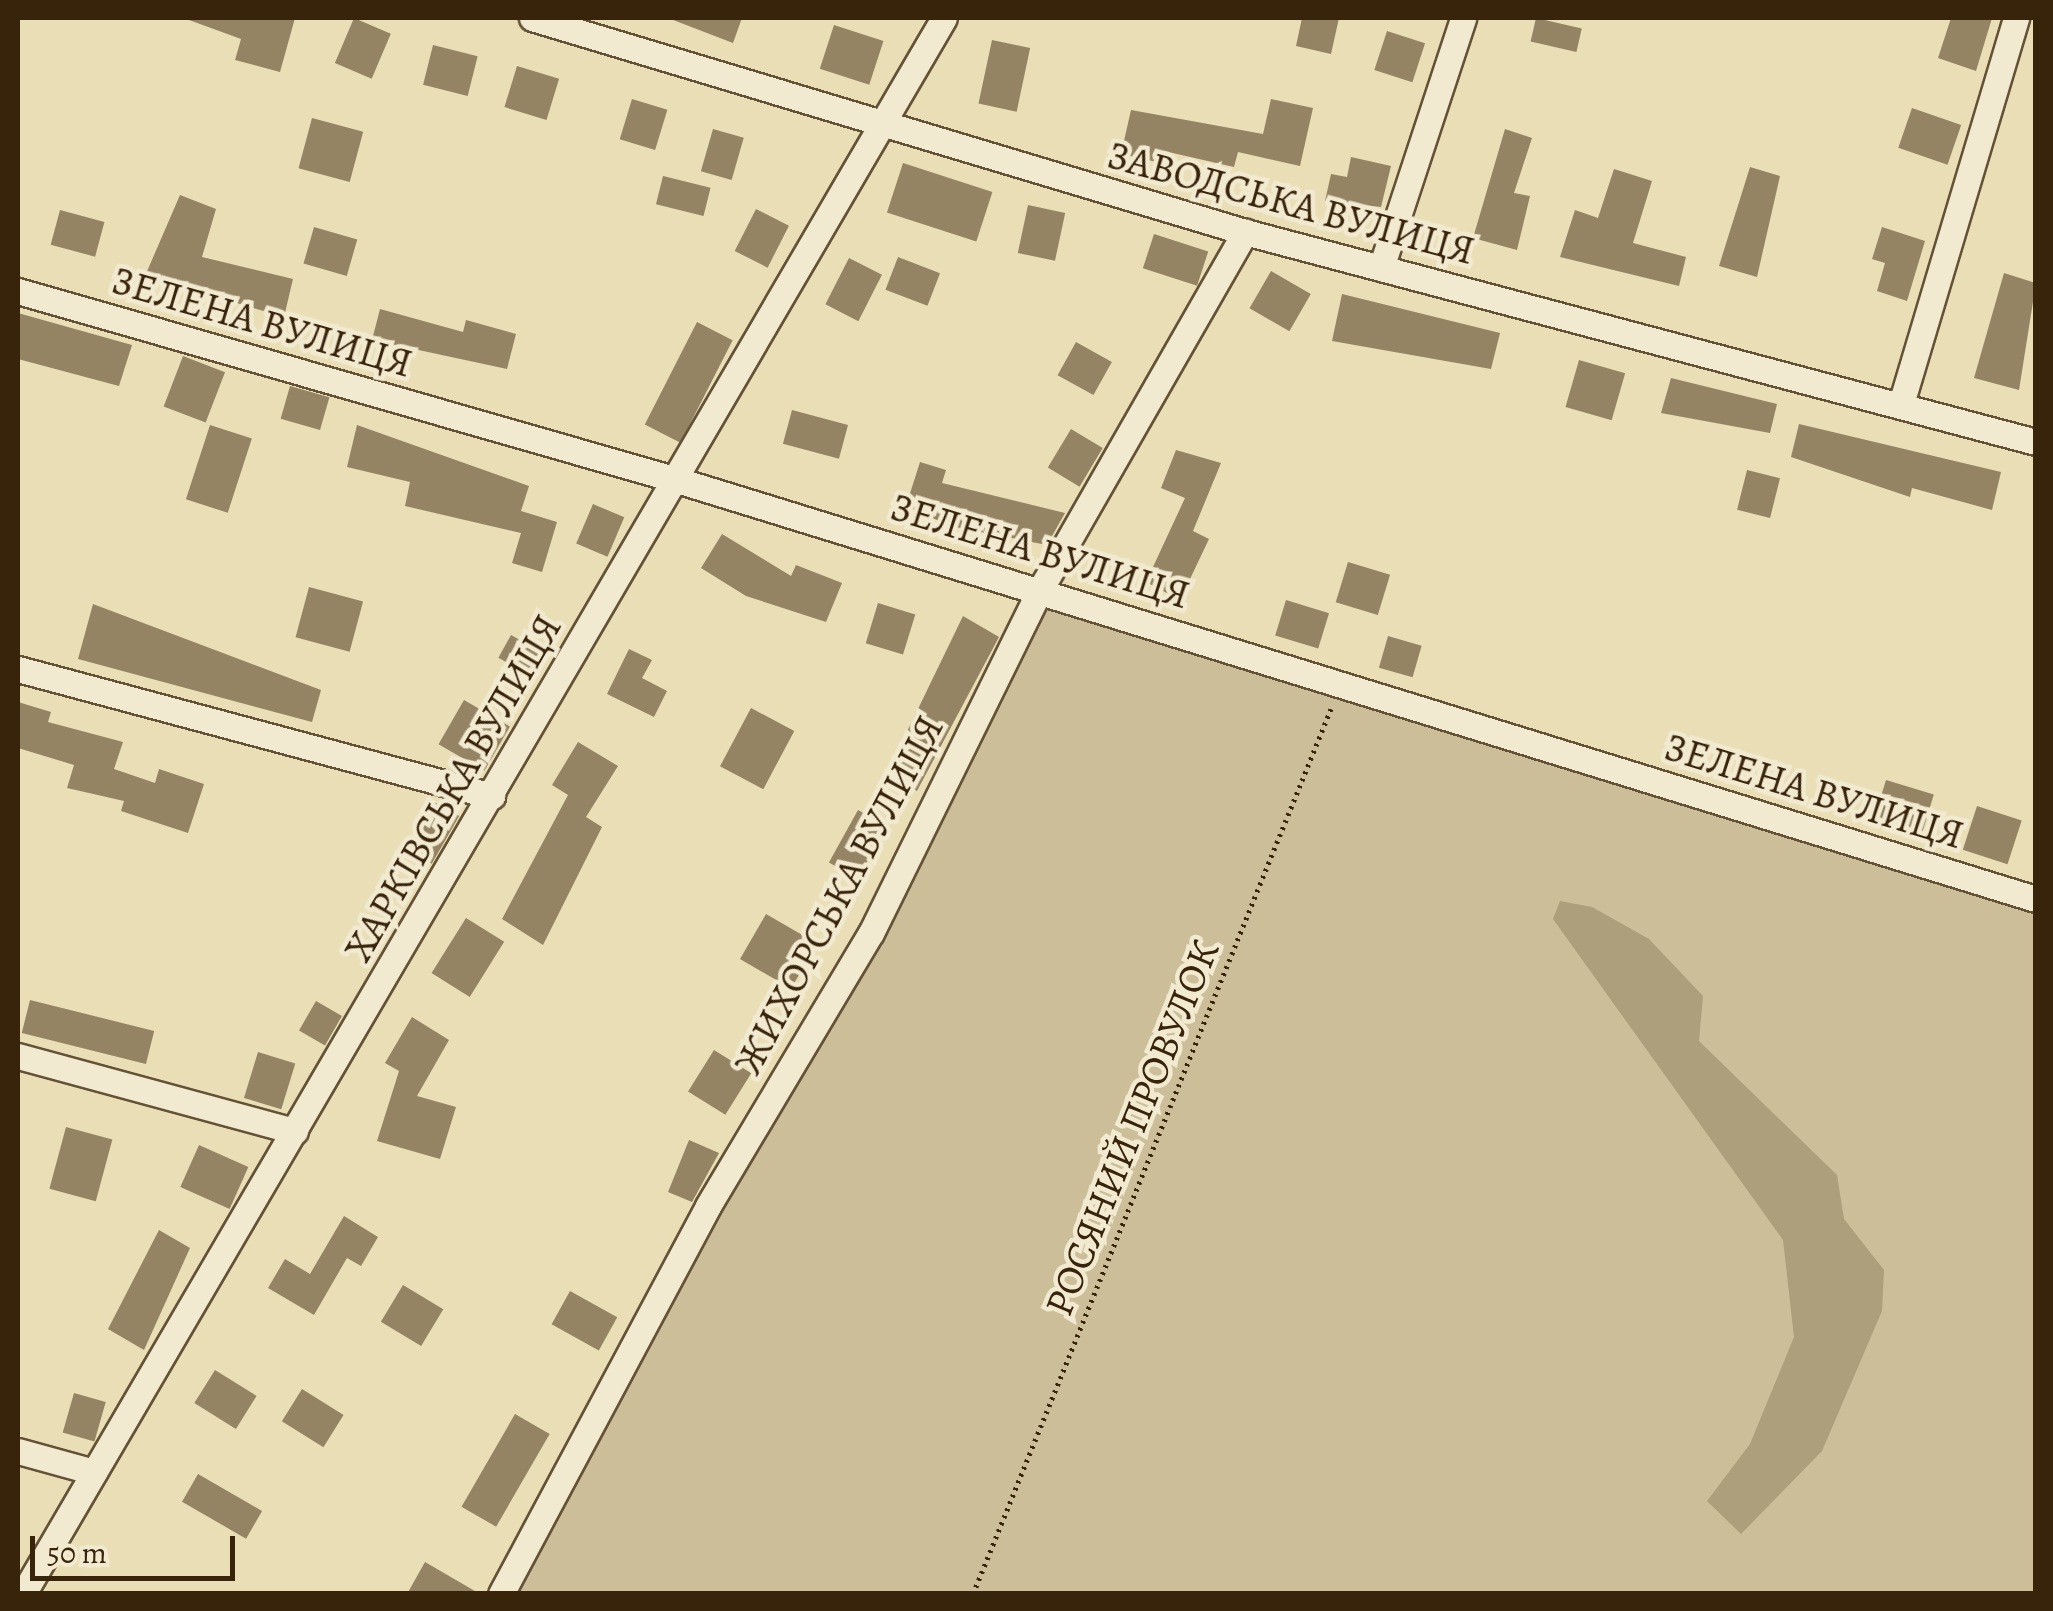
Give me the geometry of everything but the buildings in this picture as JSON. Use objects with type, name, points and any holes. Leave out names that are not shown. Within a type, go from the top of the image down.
[{"type":"street","name":"ЗАВОДСЬКА ВУЛИЦЯ","points":[[532,18],[874,125],[1245,232],[2036,442]]},
{"type":"street","name":"ХАРКІВСЬКА ВУЛИЦЯ","points":[[22,1594],[677,480],[874,125],[944,18]]},
{"type":"street","points":[[1381,268],[1463,18]]},
{"type":"street","points":[[1901,404],[2016,18]]},
{"type":"street","name":"ЖИХОРСЬКА ВУЛИЦЯ","points":[[501,1594],[708,1206],[871,934],[1040,590],[1245,232]]},
{"type":"street","name":"ЗЕЛЕНА ВУЛИЦЯ","points":[[18,291],[677,480],[2036,899]]},
{"type":"street","points":[[18,669],[492,796]]},
{"type":"street","points":[[18,1056],[295,1131]]},
{"type":"street","points":[[18,1452],[94,1472]]},
{"type":"path","name":"РОСЯНИЙ ПРОВУЛОК","points":[[973,1594],[1341,684]]},
{"type":"shaded area","points":[[1040,590],[2035,899],[2035,1593],[501,1594],[871,933]]},
{"type":"shaded area","points":[[1560,901],[1592,907],[1649,939],[1703,996],[1699,1041],[1837,1175],[1844,1219],[1884,1270],[1882,1311],[1822,1451],[1741,1534],[1707,1501],[1750,1444],[1794,1337],[1783,1240],[1553,919]]}]
